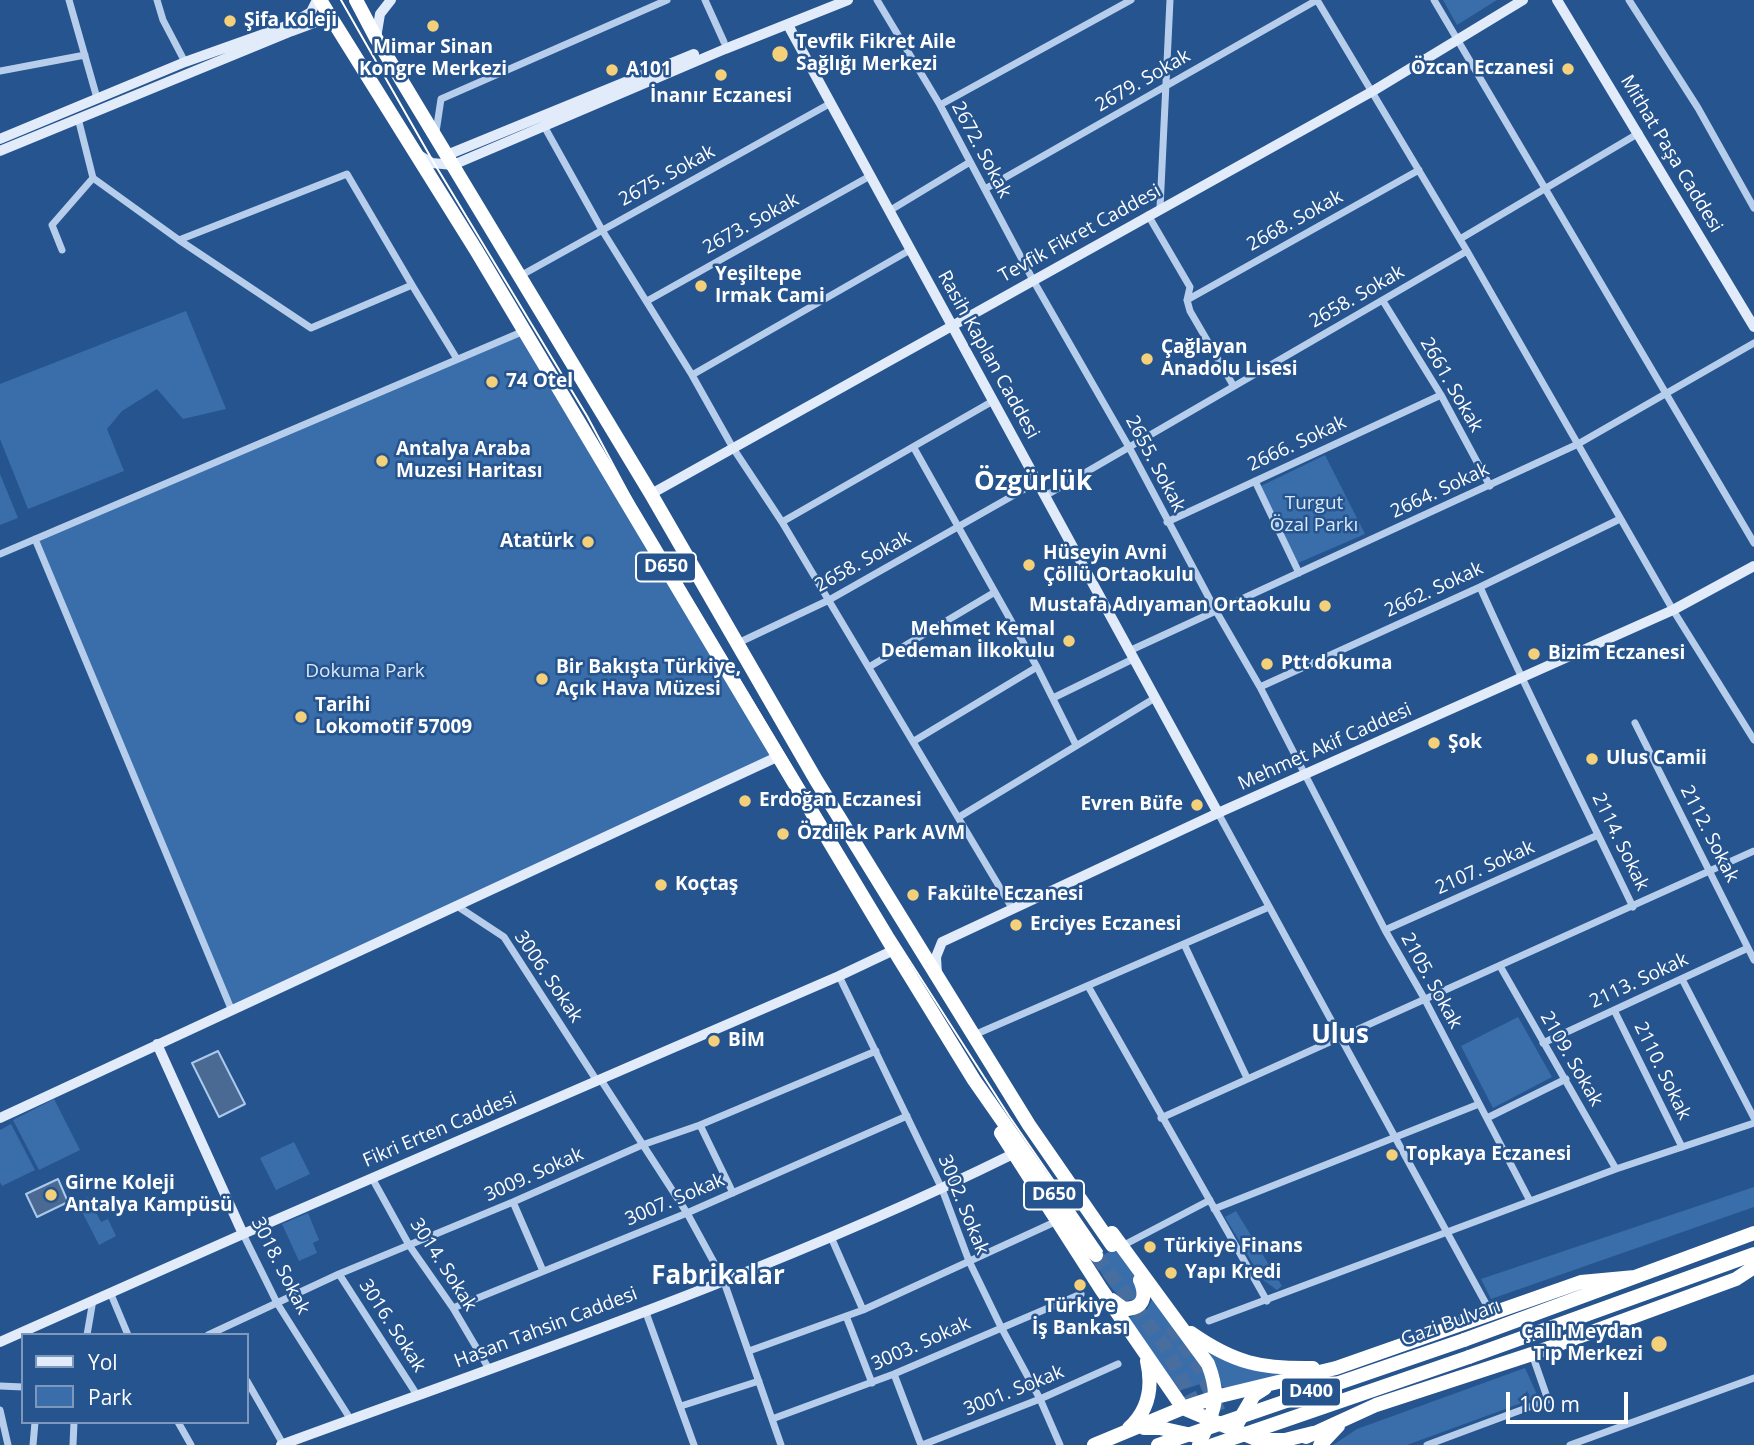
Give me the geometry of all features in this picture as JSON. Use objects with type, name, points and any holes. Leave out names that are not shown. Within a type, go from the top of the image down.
[{"type":"highway","name":"D650","points":[[318,0],[418,154],[777,757],[974,1080],[1097,1255]]},
{"type":"highway","name":"D650","points":[[356,0],[376,38],[651,494],[816,780],[1003,1081],[1033,1117],[1117,1246]]},
{"type":"highway","points":[[639,522],[641,507],[651,494]]},
{"type":"highway","points":[[974,1080],[993,1121],[1013,1154],[1183,1408],[1258,1440],[1270,1442],[1316,1439]]},
{"type":"highway","name":"Gazi Bulvarı","points":[[1158,1445],[1464,1340],[1754,1233]]},
{"type":"highway","points":[[1117,1246],[1133,1263],[1208,1364],[1214,1380],[1216,1405],[1209,1421],[1205,1443]]},
{"type":"highway","name":"Gazi Bulvarı","points":[[1205,1443],[1469,1357],[1754,1254]]},
{"type":"highway","points":[[1101,1289],[1124,1309],[1138,1307],[1143,1303],[1145,1295],[1133,1263]]},
{"type":"highway","points":[[1289,1445],[1316,1439],[1345,1418],[1376,1405],[1532,1354],[1736,1279],[1754,1267]]},
{"type":"highway","points":[[1094,1445],[1183,1408],[1216,1397],[1336,1368],[1581,1282],[1635,1277]]},
{"type":"highway","points":[[1176,1322],[1211,1347],[1237,1360],[1260,1366],[1336,1368]]},
{"type":"highway","points":[[1129,1431],[1139,1420],[1150,1391],[1150,1375],[1143,1350]]},
{"type":"highway","points":[[1129,1431],[1160,1428],[1205,1443],[1226,1445],[1243,1410],[1254,1395],[1272,1384]]},
{"type":"street","points":[[69,0],[99,103]]},
{"type":"street","points":[[157,0],[163,20],[185,62]]},
{"type":"street","points":[[0,139],[290,28],[311,12],[318,0]]},
{"type":"street","points":[[376,38],[380,14],[391,0]]},
{"type":"street","points":[[435,135],[441,99],[667,0]]},
{"type":"street","points":[[705,0],[724,42]]},
{"type":"street","points":[[450,160],[724,42],[830,0]]},
{"type":"street","points":[[418,154],[432,163],[450,160],[544,126],[725,48],[848,0]]},
{"type":"street","name":"2672. Sokak","points":[[877,0],[940,105],[1033,280]]},
{"type":"street","points":[[940,105],[1131,0]]},
{"type":"street","points":[[1160,208],[1170,0]]},
{"type":"street","points":[[1317,0],[1460,239],[1673,610],[1754,740]]},
{"type":"street","name":"2679. Sokak","points":[[985,189],[1317,0]]},
{"type":"street","points":[[1434,0],[1754,543]]},
{"type":"street","name":"Tevfik Fikret Caddesi","points":[[651,494],[1373,91],[1523,0]]},
{"type":"street","name":"Mithat Paşa Caddesi","points":[[1557,0],[1754,327]]},
{"type":"street","points":[[1629,0],[1698,108],[1754,208]]},
{"type":"street","points":[[0,151],[78,118],[99,103],[185,62],[290,28],[319,21],[332,21]]},
{"type":"street","name":"Rasih Kaplan Caddesi","points":[[788,25],[1218,813]]},
{"type":"street","points":[[0,71],[85,55]]},
{"type":"street","name":"2675. Sokak","points":[[519,277],[831,103]]},
{"type":"street","points":[[78,118],[93,178],[179,240],[311,328],[412,285]]},
{"type":"street","points":[[544,126],[601,230],[647,300],[733,448],[782,522],[1012,908]]},
{"type":"street","points":[[1460,239],[1639,133]]},
{"type":"street","points":[[889,211],[970,162]]},
{"type":"street","name":"2668. Sokak","points":[[1187,300],[1419,170]]},
{"type":"street","points":[[179,240],[347,174],[457,359]]},
{"type":"street","name":"2673. Sokak","points":[[647,300],[870,176]]},
{"type":"street","points":[[62,250],[52,225],[93,178]]},
{"type":"street","points":[[1148,215],[1190,288],[1187,300],[1190,311],[1233,385]]},
{"type":"street","points":[[692,375],[910,250]]},
{"type":"street","name":"2658. Sokak","points":[[1045,496],[1467,251]]},
{"type":"street","name":"2655. Sokak","points":[[1033,280],[1130,449],[1167,522],[1260,687],[1305,776]]},
{"type":"street","name":"2661. Sokak","points":[[1383,301],[1441,395],[1490,485]]},
{"type":"street","points":[[0,554],[524,331]]},
{"type":"street","name":"2664. Sokak","points":[[1053,698],[1216,611],[1578,444],[1754,343]]},
{"type":"street","name":"2666. Sokak","points":[[1167,522],[1441,395]]},
{"type":"street","points":[[782,522],[993,401]]},
{"type":"street","points":[[914,448],[960,525],[1037,667],[1076,746]]},
{"type":"street","points":[[1255,481],[1299,573]]},
{"type":"street","name":"2658. Sokak","points":[[738,643],[829,600],[1037,482]]},
{"type":"street","name":"2662. Sokak","points":[[1260,687],[1480,587],[1620,519]]},
{"type":"street","points":[[35,539],[232,1011]]},
{"type":"street","name":"Mehmet Akif Caddesi","points":[[938,978],[936,957],[942,942],[1218,813],[1673,610],[1754,566]]},
{"type":"street","name":"2114. Sokak","points":[[1480,587],[1521,679],[1633,907]]},
{"type":"street","points":[[869,667],[995,592]]},
{"type":"street","points":[[914,741],[1037,667]]},
{"type":"street","points":[[959,817],[1155,698]]},
{"type":"street","name":"2112. Sokak","points":[[1635,723],[1754,960]]},
{"type":"street","points":[[0,1118],[777,757]]},
{"type":"street","name":"2105. Sokak","points":[[1305,776],[1530,1201]]},
{"type":"street","points":[[1218,813],[1491,1313]]},
{"type":"street","name":"2107. Sokak","points":[[1385,930],[1598,835]]},
{"type":"street","points":[[1161,1118],[1754,851]]},
{"type":"street","name":"3006. Sokak","points":[[457,906],[504,937],[687,1213],[723,1279],[781,1445]]},
{"type":"street","points":[[974,1035],[1269,907]]},
{"type":"street","points":[[1184,944],[1247,1078]]},
{"type":"street","name":"2113. Sokak","points":[[1543,1042],[1748,948]]},
{"type":"street","name":"Fikri Erten Caddesi","points":[[0,1342],[894,950]]},
{"type":"street","name":"2109. Sokak","points":[[1500,966],[1616,1169]]},
{"type":"street","name":"3002. Sokak","points":[[839,976],[942,1189],[969,1261],[1000,1326],[1040,1399],[1059,1445]]},
{"type":"street","points":[[1209,1321],[1754,1120],[1682,979]]},
{"type":"street","points":[[1088,986],[1267,1301]]},
{"type":"street","name":"2110. Sokak","points":[[1614,1010],[1682,1147]]},
{"type":"street","name":"3018. Sokak","points":[[157,1044],[277,1303],[351,1420]]},
{"type":"street","name":"3009. Sokak","points":[[219,1333],[339,1274],[642,1145],[700,1125],[876,1051]]},
{"type":"street","points":[[1487,1118],[1566,1079]]},
{"type":"street","points":[[1214,1209],[1479,1104]]},
{"type":"street","name":"3007. Sokak","points":[[453,1308],[687,1213],[907,1116]]},
{"type":"street","points":[[700,1125],[733,1193]]},
{"type":"street","name":"Hasan Tahsin Caddesi","points":[[282,1445],[645,1310],[831,1237],[942,1189],[1013,1154]]},
{"type":"street","name":"3014. Sokak","points":[[372,1178],[410,1245],[453,1308],[489,1369]]},
{"type":"street","points":[[1117,1246],[1210,1200]]},
{"type":"street","points":[[513,1202],[543,1270]]},
{"type":"street","points":[[749,1352],[863,1310],[1057,1221]]},
{"type":"street","points":[[831,1237],[863,1310]]},
{"type":"street","name":"3016. Sokak","points":[[339,1274],[417,1395]]},
{"type":"street","points":[[110,1293],[127,1333]]},
{"type":"street","name":"3003. Sokak","points":[[772,1419],[872,1383],[1000,1326],[1082,1294]]},
{"type":"street","points":[[87,1333],[93,1300]]},
{"type":"street","points":[[645,1310],[694,1445]]},
{"type":"street","points":[[846,1316],[872,1383]]},
{"type":"street","points":[[1427,1445],[1548,1400],[1532,1354]]},
{"type":"street","name":"3001. Sokak","points":[[921,1445],[1040,1399],[1118,1364]]},
{"type":"street","points":[[894,1374],[921,1445]]},
{"type":"street","points":[[1570,1445],[1754,1378]]},
{"type":"street","points":[[681,1406],[759,1381]]},
{"type":"street","points":[[248,1383],[282,1445]]},
{"type":"street","points":[[0,1386],[21,1387]]},
{"type":"street","points":[[0,1410],[8,1445]]},
{"type":"street","points":[[33,1445],[35,1424]]},
{"type":"street","points":[[73,1445],[74,1424]]},
{"type":"street","points":[[179,1424],[191,1445]]},
{"type":"green space","points":[[1443,0],[1497,0],[1457,25]]},
{"type":"green space","points":[[186,311],[226,409],[183,419],[157,389],[122,411],[107,429],[124,471],[28,509],[0,439],[0,384]]},
{"type":"green space","name":"Dokuma Park","points":[[524,331],[777,757],[232,1011],[35,539]]},
{"type":"green space","name":"Turgut Özal Parkı","points":[[1325,455],[1365,534],[1298,563],[1261,486]]},
{"type":"green space","points":[[0,474],[18,518],[0,525]]},
{"type":"green space","points":[[1518,1017],[1552,1077],[1493,1108],[1461,1046]]},
{"type":"green space","points":[[54,1099],[80,1150],[39,1170],[13,1120]]},
{"type":"green space","points":[[11,1124],[35,1170],[2,1186],[0,1130]]},
{"type":"green space","points":[[294,1142],[310,1174],[276,1190],[260,1158]]},
{"type":"green space","points":[[1754,1187],[1754,1207],[1491,1299],[1481,1279]]},
{"type":"green space","points":[[88,1197],[101,1222],[108,1219],[116,1236],[99,1245],[77,1202]]},
{"type":"green space","points":[[1236,1211],[1282,1286],[1277,1290],[1262,1279],[1225,1217]]},
{"type":"green space","points":[[308,1213],[319,1240],[313,1243],[317,1253],[299,1261],[282,1224]]},
{"type":"green space","points":[[1118,1246],[1134,1271],[1140,1293],[1135,1300],[1115,1292],[1094,1261]]},
{"type":"green space","points":[[1153,1298],[1206,1370],[1209,1381],[1185,1389],[1178,1388],[1129,1318],[1147,1309]]},
{"type":"green space","points":[[1207,1349],[1283,1374],[1231,1388],[1222,1387]]},
{"type":"green space","points":[[1525,1368],[1538,1397],[1407,1445],[1333,1445],[1357,1429]]},
{"type":"shaded area","points":[[218,1051],[245,1104],[219,1117],[192,1063]]},
{"type":"shaded area","points":[[58,1179],[68,1202],[37,1217],[26,1194]]},
{"type":"tunnel","points":[[1096,1255],[1165,1346],[1200,1415]]},
{"type":"tunnel","points":[[1171,1326],[1200,1368],[1227,1431]]},
{"type":"tram line","points":[[341,0],[434,163],[587,416],[639,513],[893,935],[1009,1116],[1102,1251]]},
{"type":"place","name":"Şifa Koleji","points":[[230,21]]},
{"type":"place","name":"Mimar Sinan Kongre Merkezi","points":[[433,26]]},
{"type":"place","name":"Tevfik Fikret Aile Sağlığı Merkezi","points":[[780,54]]},
{"type":"place","name":"Özcan Eczanesi","points":[[1568,69]]},
{"type":"place","name":"A101","points":[[612,70]]},
{"type":"place","name":"İnanır Eczanesi","points":[[721,75]]},
{"type":"place","name":"Yeşiltepe Irmak Cami","points":[[701,286]]},
{"type":"place","name":"Çağlayan Anadolu Lisesi","points":[[1147,359]]},
{"type":"place","name":"74 Otel","points":[[492,382]]},
{"type":"place","name":"Antalya Araba Muzesi Haritası","points":[[382,461]]},
{"type":"place","name":"Atatürk","points":[[588,542]]},
{"type":"place","name":"Hüseyin Avni Çöllü Ortaokulu","points":[[1029,565]]},
{"type":"place","name":"Mustafa Adıyaman Ortaokulu","points":[[1325,606]]},
{"type":"place","name":"Mehmet Kemal Dedeman İlkokulu","points":[[1069,641]]},
{"type":"place","name":"Bizim Eczanesi","points":[[1534,654]]},
{"type":"place","name":"Ptt dokuma","points":[[1267,664]]},
{"type":"place","name":"Bir Bakışta Türkiye, Açık Hava Müzesi","points":[[542,679]]},
{"type":"place","name":"Tarihi Lokomotif 57009","points":[[301,717]]},
{"type":"place","name":"Şok","points":[[1434,743]]},
{"type":"place","name":"Ulus Camii","points":[[1592,759]]},
{"type":"place","name":"Erdoğan Eczanesi","points":[[745,801]]},
{"type":"place","name":"Evren Büfe","points":[[1197,805]]},
{"type":"place","name":"Özdilek Park AVM","points":[[783,834]]},
{"type":"place","name":"Koçtaş","points":[[661,885]]},
{"type":"place","name":"Fakülte Eczanesi","points":[[913,895]]},
{"type":"place","name":"Erciyes Eczanesi","points":[[1016,925]]},
{"type":"place","name":"BİM","points":[[714,1041]]},
{"type":"place","name":"Topkaya Eczanesi","points":[[1392,1155]]},
{"type":"place","name":"Girne Koleji Antalya Kampüsü","points":[[51,1195]]},
{"type":"place","name":"Türkiye Finans","points":[[1150,1247]]},
{"type":"place","name":"Yapı Kredi","points":[[1171,1273]]},
{"type":"place","name":"Türkiye İş Bankası","points":[[1080,1285]]},
{"type":"place","name":"Çallı Meydan Tıp Merkezi","points":[[1659,1344]]},
{"type":"district","name":"Özgürlük","points":[[1033,483]]},
{"type":"district","name":"Ulus","points":[[1340,1036]]},
{"type":"district","name":"Fabrikalar","points":[[718,1277]]}]
